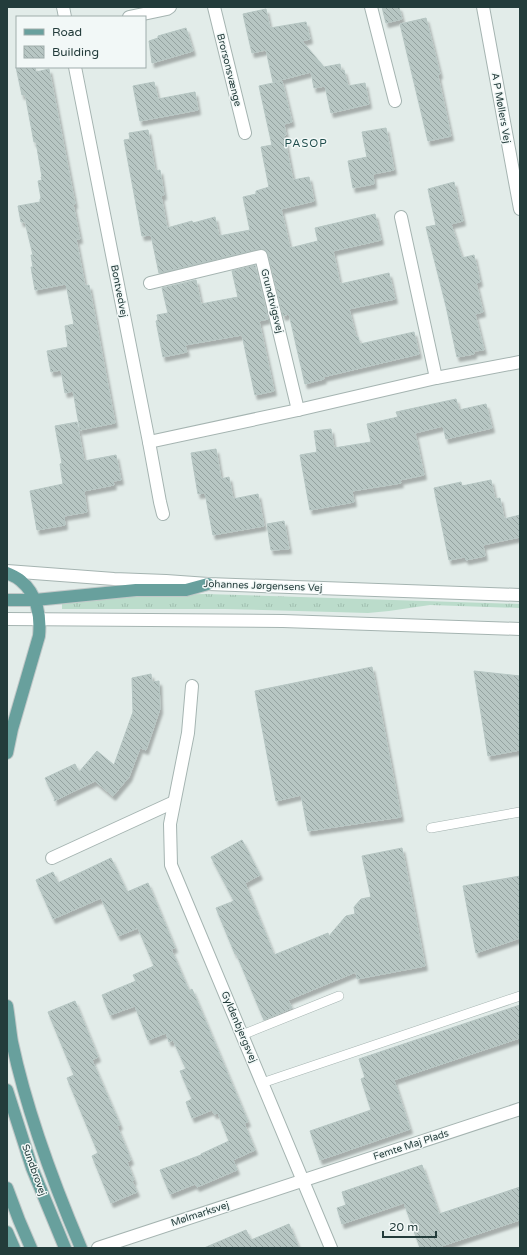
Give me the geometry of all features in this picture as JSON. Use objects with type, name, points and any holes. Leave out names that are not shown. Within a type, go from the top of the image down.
[{"type":"main road","points":[[7,572],[21,581],[31,592],[35,600],[39,619],[39,636],[12,729],[7,753]]},
{"type":"main road","points":[[7,600],[35,600],[136,590],[186,590],[208,584]]},
{"type":"main road","points":[[7,1006],[12,1041],[32,1117],[68,1217],[81,1248]]},
{"type":"main road","name":"Sundbrovej","points":[[7,1090],[32,1168],[65,1248]]},
{"type":"main road","points":[[7,1188],[18,1220],[31,1248]]},
{"type":"main road","points":[[7,1232],[14,1248]]},
{"type":"street","points":[[134,16],[167,9],[170,7]]},
{"type":"street","name":"Brorsonsvænge","points":[[214,7],[245,133]]},
{"type":"street","points":[[371,7],[395,101]]},
{"type":"street","name":"A P Møllers Vej","points":[[483,7],[520,210]]},
{"type":"street","name":"Bontvedvej","points":[[75,68],[160,502],[164,514]]},
{"type":"street","points":[[401,217],[436,378]]},
{"type":"street","name":"Grundtvigsvej","points":[[150,283],[261,256],[298,410]]},
{"type":"street","points":[[149,442],[436,378],[520,362]]},
{"type":"street","name":"Johannes Jørgensens Vej","points":[[7,572],[208,584],[520,595]]},
{"type":"street","points":[[7,619],[283,621],[520,629]]},
{"type":"street","name":"Gyldenbjergsvej","points":[[192,686],[188,733],[170,824],[171,865],[331,1248]]},
{"type":"street","points":[[52,858],[174,802]]},
{"type":"street","name":"Femte Maj Plads","points":[[303,1181],[520,1109]]},
{"type":"street","name":"Mølmarksvej","points":[[98,1248],[303,1181]]},
{"type":"lane","points":[[431,828],[520,812]]},
{"type":"lane","points":[[242,1035],[339,996]]},
{"type":"lane","points":[[262,1083],[520,996]]},
{"type":"green space","points":[[206,594],[520,604],[520,608],[430,605],[368,613],[225,609],[62,609],[62,602],[149,595]]},
{"type":"building","points":[[382,7],[399,7],[402,19],[386,23]]},
{"type":"building","points":[[266,9],[270,28],[306,22],[310,39],[302,41],[324,67],[340,64],[341,71],[344,70],[348,86],[365,83],[369,104],[331,113],[325,86],[314,88],[311,72],[273,82],[266,50],[252,53],[243,14]]},
{"type":"building","points":[[426,18],[440,74],[438,76],[451,136],[428,141],[400,24]]},
{"type":"building","points":[[186,28],[193,51],[152,63],[149,41],[158,38],[158,36]]},
{"type":"building","points":[[16,68],[35,68],[36,72],[49,69],[75,204],[73,204],[80,239],[76,239],[85,286],[89,285],[115,423],[80,430],[73,391],[65,393],[61,370],[51,372],[47,351],[68,347],[65,326],[74,324],[66,284],[35,290],[31,267],[33,267],[31,255],[33,255],[25,222],[21,222],[18,206],[40,202],[41,198],[38,181],[42,180],[42,177],[25,94],[22,95]]},
{"type":"building","points":[[282,81],[292,122],[284,124],[286,135],[284,135],[293,180],[309,177],[314,201],[281,209],[290,248],[318,241],[315,228],[375,214],[381,240],[333,251],[340,284],[389,273],[395,299],[349,309],[356,337],[358,337],[360,344],[414,332],[419,354],[323,377],[324,379],[305,384],[289,314],[283,316],[266,251],[259,249],[159,273],[151,235],[142,236],[124,140],[130,139],[129,133],[148,130],[155,171],[160,170],[164,195],[161,196],[167,228],[192,221],[193,223],[215,217],[219,236],[250,230],[243,197],[256,194],[256,191],[269,187],[261,147],[272,145],[259,86]]},
{"type":"building","points":[[154,82],[158,99],[195,92],[198,110],[140,121],[133,86]]},
{"type":"building","points":[[386,128],[394,170],[373,174],[374,184],[353,188],[348,161],[367,157],[362,132]]},
{"type":"building","points":[[454,182],[463,221],[451,224],[462,258],[474,255],[480,282],[476,283],[483,312],[475,314],[484,350],[474,351],[474,354],[457,357],[426,227],[436,225],[428,189]]},
{"type":"building","points":[[255,265],[268,319],[259,321],[274,391],[255,395],[242,335],[185,345],[187,352],[163,357],[156,321],[158,320],[157,315],[168,313],[162,288],[196,280],[201,304],[238,297],[232,271]]},
{"type":"building","points":[[456,399],[459,410],[486,404],[492,428],[446,439],[443,426],[415,433],[424,475],[400,480],[401,483],[352,491],[354,502],[310,510],[300,455],[317,452],[314,431],[331,429],[334,448],[371,442],[367,424],[398,417],[396,412]]},
{"type":"building","points":[[77,422],[84,461],[116,455],[121,480],[113,481],[114,485],[84,491],[87,512],[64,516],[65,525],[37,530],[30,491],[63,484],[60,464],[62,463],[55,426]]},
{"type":"building","points":[[216,449],[221,479],[229,477],[233,499],[258,494],[264,526],[213,535],[205,493],[198,494],[191,453]]},
{"type":"building","points":[[491,480],[495,499],[500,498],[504,519],[520,515],[520,537],[483,545],[485,556],[466,560],[465,557],[449,560],[434,488],[461,482],[462,486]]},
{"type":"building","points":[[284,521],[289,549],[271,550],[267,524]]},
{"type":"building","points":[[372,667],[401,817],[308,831],[301,795],[276,801],[255,691]]},
{"type":"building","points":[[474,671],[520,676],[520,750],[488,756]]},
{"type":"building","points":[[151,674],[152,682],[159,681],[160,709],[146,750],[140,748],[129,777],[113,796],[95,781],[54,801],[55,799],[45,778],[75,764],[79,772],[97,751],[114,765],[133,712],[132,678]]},
{"type":"building","points":[[242,840],[260,875],[245,883],[274,955],[328,933],[329,936],[346,916],[355,914],[354,907],[361,899],[371,897],[362,856],[402,848],[425,966],[357,979],[356,972],[288,1000],[292,1008],[264,1020],[216,908],[234,901],[211,857]]},
{"type":"building","points":[[111,858],[127,892],[148,883],[175,948],[171,949],[189,991],[192,989],[248,1122],[244,1123],[255,1150],[233,1160],[237,1170],[197,1187],[195,1184],[170,1194],[160,1170],[201,1155],[229,1141],[218,1113],[214,1114],[212,1110],[192,1118],[186,1102],[192,1099],[180,1071],[186,1069],[173,1040],[169,1042],[166,1033],[148,1040],[135,1006],[110,1015],[102,995],[136,981],[133,975],[154,966],[138,928],[118,936],[101,898],[53,919],[36,880],[53,872],[58,883]]},
{"type":"building","points":[[520,876],[520,938],[476,953],[463,886]]},
{"type":"building","points":[[75,1001],[98,1057],[92,1060],[120,1125],[117,1126],[131,1160],[127,1162],[134,1180],[132,1181],[137,1192],[111,1203],[92,1156],[98,1153],[67,1078],[74,1075],[48,1012]]},
{"type":"building","points":[[520,1005],[520,1038],[394,1080],[410,1129],[320,1160],[310,1131],[371,1110],[361,1079],[365,1077],[359,1059]]},
{"type":"building","points":[[422,1165],[439,1214],[520,1187],[520,1220],[436,1248],[420,1248],[404,1203],[342,1224],[337,1208],[346,1205],[342,1192]]},
{"type":"building","points":[[289,1224],[299,1248],[204,1248],[246,1230],[251,1240]]},
{"type":"district","name":"PASOP","points":[[306,143]]}]
